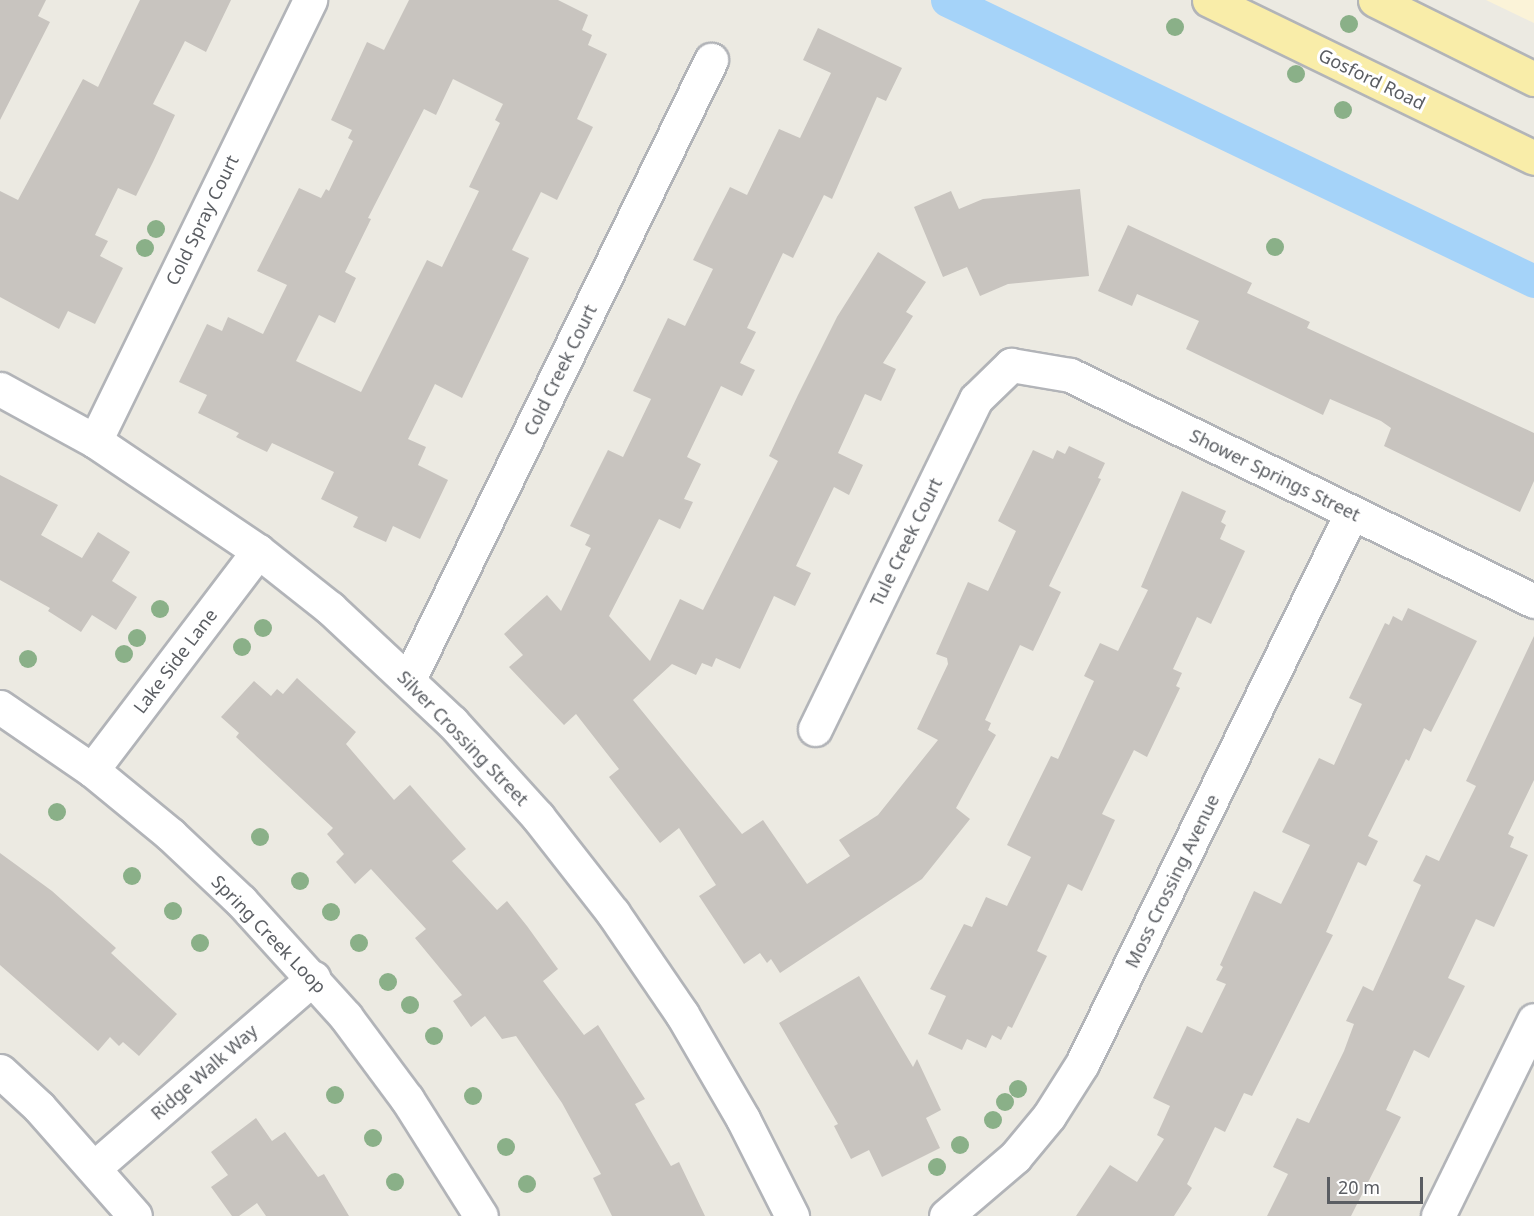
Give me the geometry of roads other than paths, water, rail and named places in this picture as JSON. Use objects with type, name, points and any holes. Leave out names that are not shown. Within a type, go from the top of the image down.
[{"type":"main road","name":"Gosford Road","points":[[1209,0],[1534,158]]},
{"type":"main road","points":[[1376,0],[1534,79]]},
{"type":"street","name":"Cold Spray Court","points":[[95,441],[310,0]]},
{"type":"street","name":"Cold Creek Court","points":[[409,679],[711,60]]},
{"type":"street","name":"Shower Springs Street","points":[[1011,365],[1070,375],[1534,601]]},
{"type":"street","name":"Tule Creek Court","points":[[815,729],[976,399],[1011,365]]},
{"type":"street","name":"Silver Crossing Street","points":[[0,389],[95,441],[258,551],[409,679],[538,818],[613,913],[682,1014],[743,1119],[792,1216]]},
{"type":"street","name":"Moss Crossing Avenue","points":[[946,1216],[1015,1157],[1050,1116],[1082,1064],[1352,512]]},
{"type":"street","name":"Lake Side Lane","points":[[92,770],[258,551]]},
{"type":"street","name":"Spring Creek Loop","points":[[0,707],[92,770],[171,835],[241,901],[313,978],[407,1098],[481,1216]]},
{"type":"street","name":"Ridge Walk Way","points":[[95,1167],[313,978]]},
{"type":"street","points":[[1438,1216],[1534,1020]]},
{"type":"street","points":[[0,1071],[95,1167],[135,1216]]},
{"type":"waterway","points":[[947,0],[1534,281]]}]
